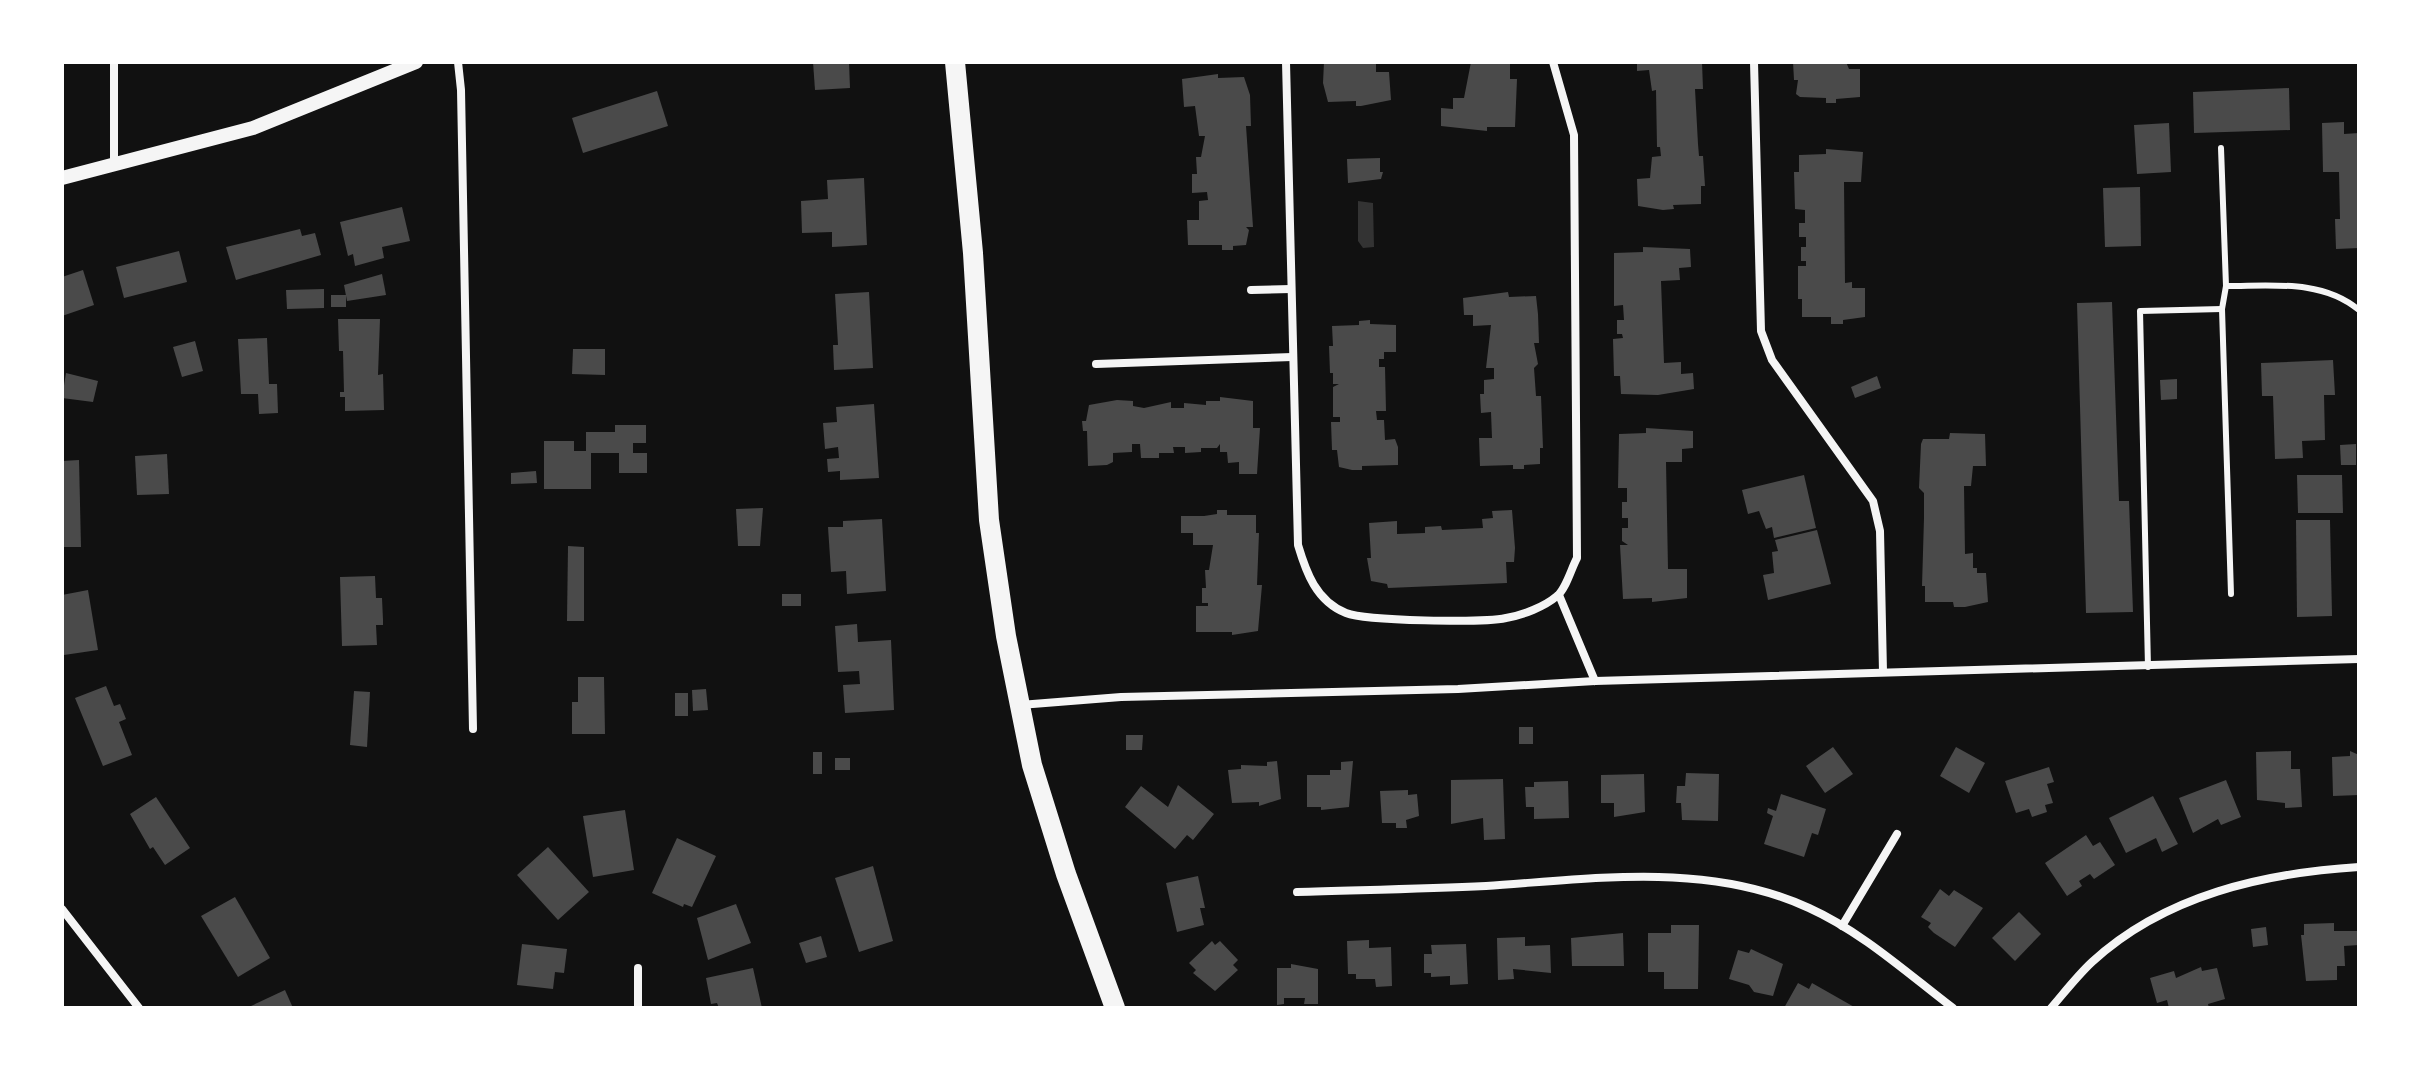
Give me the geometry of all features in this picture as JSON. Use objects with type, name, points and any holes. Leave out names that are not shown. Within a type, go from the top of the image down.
[{"type":"main road","points":[[955,62],[973,253],[989,520],[1019,705],[1049,822],[1115,1008]]},
{"type":"street","points":[[114,62],[114,165]]},
{"type":"street","points":[[62,178],[253,128],[416,62]]},
{"type":"street","points":[[458,62],[473,729]]},
{"type":"street","points":[[1286,62],[1298,545],[1307,576],[1318,592],[1344,612],[1384,618],[1504,619],[1534,610],[1559,595],[1577,558],[1574,151],[1568,103],[1553,62]]},
{"type":"street","points":[[1754,62],[1761,331],[1772,360],[1873,501],[1880,531],[1883,672]]},
{"type":"street","points":[[1251,290],[1291,289]]},
{"type":"street","points":[[1096,364],[1292,357]]},
{"type":"street","points":[[1559,595],[1595,681]]},
{"type":"street","points":[[1019,705],[1121,697],[2359,659]]},
{"type":"street","points":[[1842,926],[1897,834]]},
{"type":"street","points":[[2051,1008],[2091,962],[2116,943],[2184,904],[2270,875],[2359,867]]},
{"type":"street","points":[[1297,892],[1689,876],[1747,886],[1808,907],[1842,926],[1953,1008]]},
{"type":"street","points":[[62,909],[139,1008]]},
{"type":"street","points":[[638,968],[638,1008]]},
{"type":"lane","points":[[2221,148],[2226,286],[2222,309],[2231,594]]},
{"type":"lane","points":[[2226,286],[2310,287],[2347,300],[2359,310]]},
{"type":"lane","points":[[2148,667],[2140,311],[2222,309]]},
{"type":"shaded area","points":[[1358,201],[1373,203],[1374,247],[1363,248],[1358,241]]},
{"type":"building","points":[[813,62],[849,62],[850,88],[815,90]]},
{"type":"building","points":[[1324,62],[1376,62],[1376,72],[1389,72],[1391,100],[1361,106],[1356,106],[1356,101],[1328,102],[1323,83]]},
{"type":"building","points":[[1471,62],[1510,62],[1510,79],[1517,79],[1515,127],[1487,127],[1487,131],[1441,126],[1441,108],[1453,109],[1453,98],[1464,98]]},
{"type":"building","points":[[1637,62],[1702,62],[1703,89],[1695,89],[1699,156],[1703,156],[1705,186],[1701,186],[1701,204],[1673,205],[1674,209],[1663,210],[1638,206],[1637,179],[1650,178],[1652,157],[1661,156],[1660,147],[1657,147],[1656,90],[1652,91],[1649,70],[1637,71]]},
{"type":"building","points":[[1793,62],[1846,62],[1849,69],[1860,69],[1860,97],[1826,103],[1826,98],[1800,97],[1796,94],[1798,80],[1794,80]]},
{"type":"building","points":[[1218,74],[1218,78],[1244,77],[1250,95],[1251,126],[1246,126],[1253,227],[1246,227],[1249,230],[1246,245],[1233,246],[1233,250],[1222,250],[1222,245],[1188,245],[1187,220],[1199,220],[1199,201],[1208,200],[1207,192],[1192,193],[1192,174],[1197,174],[1196,157],[1201,157],[1205,136],[1199,136],[1195,106],[1184,107],[1182,79]]},
{"type":"building","points":[[2289,88],[2290,130],[2194,133],[2193,92]]},
{"type":"building","points":[[657,91],[668,126],[583,153],[572,118]]},
{"type":"building","points":[[2344,122],[2344,134],[2359,133],[2359,248],[2336,249],[2335,219],[2340,219],[2339,172],[2323,172],[2322,123]]},
{"type":"building","points":[[2169,123],[2171,172],[2137,174],[2134,125]]},
{"type":"building","points":[[1826,149],[1863,152],[1861,182],[1844,182],[1845,283],[1852,282],[1852,288],[1865,288],[1865,317],[1843,320],[1843,324],[1831,324],[1831,317],[1802,317],[1802,299],[1798,299],[1798,266],[1806,266],[1806,261],[1801,261],[1801,247],[1806,247],[1806,237],[1799,237],[1799,223],[1805,223],[1805,210],[1795,209],[1794,172],[1799,172],[1799,155],[1826,154]]},
{"type":"building","points":[[1380,158],[1381,179],[1348,183],[1347,159]]},
{"type":"building","points":[[864,178],[867,245],[832,247],[832,232],[802,233],[801,201],[828,199],[827,180]]},
{"type":"building","points":[[2140,187],[2141,246],[2105,247],[2103,188]]},
{"type":"building","points":[[402,207],[410,241],[382,247],[384,258],[355,266],[353,254],[348,256],[340,222]]},
{"type":"building","points":[[300,229],[302,236],[315,233],[321,255],[236,280],[226,247]]},
{"type":"building","points":[[1643,247],[1690,249],[1691,267],[1679,268],[1680,280],[1661,281],[1664,363],[1681,362],[1681,374],[1693,373],[1694,389],[1658,395],[1621,394],[1620,376],[1614,376],[1613,339],[1623,338],[1622,334],[1617,334],[1617,320],[1624,320],[1623,305],[1614,306],[1614,253],[1643,252]]},
{"type":"building","points":[[179,251],[187,282],[124,298],[116,267]]},
{"type":"building","points":[[83,270],[94,305],[62,316],[62,277]]},
{"type":"building","points":[[382,274],[386,295],[347,301],[344,285]]},
{"type":"building","points":[[324,289],[324,308],[287,309],[286,290]]},
{"type":"building","points":[[869,292],[873,368],[834,370],[833,345],[838,345],[835,294]]},
{"type":"building","points":[[1508,292],[1509,297],[1536,296],[1538,314],[1539,343],[1534,343],[1538,364],[1534,368],[1536,396],[1541,396],[1543,448],[1540,448],[1540,464],[1524,465],[1524,469],[1513,469],[1513,465],[1480,466],[1479,438],[1492,438],[1491,412],[1481,413],[1480,394],[1484,394],[1484,380],[1494,379],[1494,368],[1486,368],[1491,325],[1473,326],[1473,315],[1464,315],[1463,298]]},
{"type":"building","points":[[331,295],[346,295],[346,307],[331,307]]},
{"type":"building","points":[[2112,302],[2119,501],[2129,501],[2133,612],[2086,613],[2077,303]]},
{"type":"building","points":[[338,319],[380,319],[378,375],[383,374],[384,410],[345,411],[345,397],[340,397],[340,392],[344,392],[343,351],[339,351]]},
{"type":"building","points":[[1370,320],[1370,324],[1396,325],[1396,352],[1384,352],[1384,359],[1379,359],[1379,367],[1385,367],[1386,411],[1376,411],[1377,420],[1384,420],[1385,440],[1395,439],[1398,465],[1362,466],[1362,470],[1352,470],[1339,467],[1337,450],[1332,450],[1331,422],[1340,422],[1340,417],[1333,417],[1333,387],[1339,384],[1333,384],[1333,373],[1330,373],[1329,346],[1333,346],[1332,326],[1359,325],[1359,321]]},
{"type":"building","points":[[267,338],[269,384],[277,384],[278,413],[259,414],[258,394],[241,394],[238,339]]},
{"type":"building","points":[[195,341],[203,371],[182,377],[173,347]]},
{"type":"building","points":[[573,349],[605,349],[605,375],[572,374]]},
{"type":"building","points":[[2333,360],[2335,395],[2324,395],[2325,440],[2302,441],[2303,458],[2275,459],[2273,396],[2262,396],[2261,363]]},
{"type":"building","points":[[66,373],[98,381],[93,402],[62,398]]},
{"type":"building","points":[[1877,376],[1881,388],[1855,398],[1851,387]]},
{"type":"building","points":[[2177,379],[2177,399],[2161,400],[2160,380]]},
{"type":"building","points":[[1220,397],[1253,401],[1253,428],[1260,428],[1257,474],[1239,474],[1239,462],[1228,463],[1227,452],[1220,452],[1220,444],[1217,448],[1201,448],[1201,452],[1185,453],[1185,447],[1173,447],[1174,453],[1159,453],[1159,458],[1141,458],[1140,444],[1132,444],[1132,452],[1113,453],[1113,462],[1107,465],[1088,466],[1087,431],[1083,431],[1082,421],[1086,421],[1089,405],[1117,400],[1133,401],[1133,406],[1144,408],[1171,402],[1171,408],[1184,408],[1184,403],[1206,405],[1206,401],[1220,401]]},
{"type":"building","points":[[874,404],[879,478],[840,480],[840,471],[828,472],[827,459],[839,458],[838,447],[825,449],[823,423],[837,422],[836,407]]},
{"type":"building","points":[[615,425],[646,425],[646,443],[633,443],[633,453],[647,453],[647,473],[619,473],[619,453],[591,453],[591,489],[544,489],[544,441],[574,441],[574,451],[586,451],[586,432],[615,432]]},
{"type":"building","points":[[1646,428],[1693,431],[1693,448],[1682,449],[1682,462],[1666,462],[1668,569],[1687,569],[1687,598],[1652,602],[1652,598],[1623,599],[1620,545],[1628,545],[1622,541],[1622,528],[1628,528],[1628,518],[1622,518],[1622,502],[1627,502],[1627,488],[1618,488],[1619,434],[1646,433]]},
{"type":"building","points":[[1950,433],[1985,434],[1986,466],[1973,466],[1971,486],[1964,486],[1965,554],[1973,553],[1973,568],[1977,568],[1977,573],[1986,573],[1988,602],[1965,607],[1954,607],[1953,602],[1925,602],[1925,586],[1922,586],[1924,493],[1919,488],[1921,444],[1923,439],[1949,439]]},
{"type":"building","points":[[2356,444],[2356,465],[2341,465],[2340,445]]},
{"type":"building","points":[[167,454],[169,494],[137,495],[135,456]]},
{"type":"building","points":[[79,460],[81,547],[62,547],[62,461]]},
{"type":"building","points":[[536,471],[537,483],[511,484],[511,473]]},
{"type":"building","points":[[1804,475],[1816,528],[1774,538],[1772,527],[1766,529],[1759,511],[1748,514],[1742,490]]},
{"type":"building","points":[[2297,475],[2342,475],[2343,513],[2298,513]]},
{"type":"building","points":[[763,508],[760,546],[738,546],[736,509]]},
{"type":"building","points":[[1217,510],[1227,510],[1227,515],[1256,515],[1256,533],[1259,533],[1257,585],[1262,585],[1258,631],[1232,635],[1232,632],[1196,632],[1196,606],[1208,606],[1208,603],[1202,603],[1202,588],[1206,588],[1205,570],[1209,570],[1213,545],[1193,545],[1193,533],[1181,533],[1181,516],[1217,514]]},
{"type":"building","points":[[1512,510],[1515,548],[1514,562],[1506,562],[1507,583],[1388,588],[1387,584],[1371,581],[1367,558],[1371,558],[1369,523],[1397,521],[1397,534],[1425,533],[1425,527],[1441,526],[1442,530],[1483,528],[1482,519],[1493,518],[1492,511]]},
{"type":"building","points":[[882,519],[886,591],[847,594],[846,571],[831,572],[828,527],[843,527],[843,521]]},
{"type":"building","points":[[2296,520],[2330,520],[2332,616],[2297,617]]},
{"type":"building","points":[[1817,530],[1831,584],[1768,600],[1763,575],[1774,573],[1772,552],[1778,551],[1775,540]]},
{"type":"building","points":[[568,546],[584,547],[584,621],[567,621]]},
{"type":"building","points":[[375,576],[376,598],[382,598],[383,620],[383,625],[376,625],[377,645],[342,646],[340,577]]},
{"type":"building","points":[[88,590],[98,650],[64,655],[62,595]]},
{"type":"building","points":[[782,594],[801,594],[801,606],[782,606]]},
{"type":"building","points":[[857,624],[858,642],[891,640],[894,710],[845,713],[843,685],[860,684],[859,671],[838,672],[835,626]]},
{"type":"building","points":[[578,677],[604,677],[605,734],[572,734],[572,702],[578,702]]},
{"type":"building","points":[[106,686],[114,706],[120,704],[126,719],[119,722],[132,755],[103,766],[75,698]]},
{"type":"building","points":[[706,689],[708,710],[693,711],[692,690]]},
{"type":"building","points":[[354,691],[370,692],[367,747],[350,745]]},
{"type":"building","points":[[675,693],[688,693],[688,716],[675,716]]},
{"type":"building","points":[[1519,727],[1533,727],[1533,744],[1519,744]]},
{"type":"building","points":[[1126,735],[1143,735],[1142,750],[1126,750]]},
{"type":"building","points":[[1833,747],[1853,774],[1825,793],[1806,766]]},
{"type":"building","points":[[1956,747],[1985,763],[1969,793],[1940,776]]},
{"type":"building","points":[[2291,751],[2291,769],[2300,769],[2302,807],[2285,808],[2285,803],[2257,800],[2256,752]]},
{"type":"building","points":[[2350,751],[2359,755],[2359,795],[2333,796],[2332,757],[2350,756]]},
{"type":"building","points":[[813,752],[822,752],[822,774],[813,774]]},
{"type":"building","points":[[835,758],[850,758],[850,770],[835,770]]},
{"type":"building","points":[[1277,761],[1281,799],[1259,806],[1259,802],[1232,803],[1228,770],[1241,769],[1241,765],[1267,766],[1267,762]]},
{"type":"building","points":[[1353,761],[1349,807],[1321,810],[1321,807],[1307,807],[1307,775],[1330,775],[1330,770],[1341,770],[1341,762]]},
{"type":"building","points":[[2049,767],[2054,782],[2047,784],[2053,803],[2045,805],[2047,812],[2032,817],[2029,809],[2016,813],[2005,781]]},
{"type":"building","points":[[1686,773],[1719,774],[1718,821],[1682,820],[1681,803],[1676,803],[1677,786],[1685,786]]},
{"type":"building","points":[[1644,774],[1645,812],[1614,817],[1614,803],[1601,803],[1601,775]]},
{"type":"building","points":[[1503,779],[1505,839],[1484,840],[1483,818],[1451,824],[1451,780]]},
{"type":"building","points":[[2226,780],[2241,817],[2221,825],[2218,819],[2193,833],[2179,798]]},
{"type":"building","points":[[1568,781],[1569,818],[1534,819],[1534,807],[1526,807],[1525,787],[1534,787],[1534,782]]},
{"type":"building","points":[[1178,785],[1214,814],[1193,840],[1187,835],[1175,849],[1125,807],[1141,786],[1168,807]]},
{"type":"building","points":[[1408,790],[1408,795],[1417,794],[1419,816],[1406,820],[1407,828],[1396,828],[1396,823],[1382,823],[1380,791]]},
{"type":"building","points":[[1781,794],[1826,809],[1818,835],[1812,833],[1804,857],[1764,844],[1773,816],[1767,813],[1768,808],[1776,811]]},
{"type":"building","points":[[2153,796],[2178,844],[2162,852],[2156,838],[2126,853],[2109,818]]},
{"type":"building","points":[[156,797],[190,848],[165,865],[153,847],[150,849],[130,814]]},
{"type":"building","points":[[625,810],[634,870],[593,877],[583,816]]},
{"type":"building","points":[[2086,835],[2093,846],[2100,842],[2115,865],[2094,879],[2090,874],[2079,881],[2082,886],[2067,896],[2045,863]]},
{"type":"building","points":[[677,838],[716,856],[692,907],[684,904],[683,907],[652,893]]},
{"type":"building","points":[[548,847],[589,892],[558,920],[517,875]]},
{"type":"building","points":[[873,866],[893,941],[859,952],[835,878]]},
{"type":"building","points":[[1198,876],[1205,908],[1200,908],[1204,925],[1177,932],[1166,883]]},
{"type":"building","points":[[1940,889],[1949,896],[1954,890],[1983,908],[1955,947],[1934,933],[1928,927],[1931,923],[1921,917]]},
{"type":"building","points":[[235,897],[270,958],[238,977],[201,916]]},
{"type":"building","points":[[736,904],[751,943],[708,960],[697,918]]},
{"type":"building","points":[[2019,912],[2041,934],[2015,961],[1992,938]]},
{"type":"building","points":[[2334,923],[2334,931],[2359,931],[2359,945],[2344,946],[2345,966],[2337,966],[2337,980],[2306,981],[2301,935],[2304,935],[2304,924]]},
{"type":"building","points":[[1671,925],[1699,925],[1698,989],[1664,989],[1664,972],[1648,972],[1648,933],[1671,933]]},
{"type":"building","points":[[2266,927],[2268,945],[2253,947],[2251,929]]},
{"type":"building","points":[[1623,933],[1624,966],[1572,966],[1571,938]]},
{"type":"building","points":[[821,936],[827,957],[806,963],[799,943]]},
{"type":"building","points":[[1525,937],[1525,946],[1550,945],[1551,973],[1513,969],[1514,979],[1498,980],[1497,938]]},
{"type":"building","points":[[1369,940],[1369,948],[1391,947],[1392,986],[1376,987],[1375,979],[1356,979],[1356,974],[1348,974],[1347,941]]},
{"type":"building","points":[[1212,941],[1215,945],[1220,941],[1238,960],[1233,965],[1238,970],[1215,991],[1193,973],[1196,970],[1189,963]]},
{"type":"building","points":[[522,944],[567,949],[564,973],[555,972],[553,989],[517,985]]},
{"type":"building","points":[[1466,944],[1468,984],[1450,985],[1450,976],[1431,977],[1431,973],[1424,973],[1424,954],[1432,954],[1431,945]]},
{"type":"building","points":[[1751,949],[1783,964],[1773,996],[1754,992],[1749,985],[1729,979],[1738,950],[1749,953]]},
{"type":"building","points":[[1291,964],[1318,969],[1318,1004],[1304,1004],[1305,998],[1284,998],[1284,1004],[1277,1005],[1277,968],[1291,968]]},
{"type":"building","points":[[2201,967],[2202,971],[2217,968],[2225,999],[2208,1004],[2209,1008],[2169,1008],[2167,1000],[2157,1003],[2150,978],[2174,971],[2176,978]]},
{"type":"building","points":[[753,968],[762,1008],[719,1008],[717,1003],[711,1004],[706,978]]},
{"type":"building","points":[[1798,983],[1809,989],[1812,983],[1856,1008],[1784,1008]]},
{"type":"building","points":[[285,990],[293,1008],[252,1008],[251,1006]]}]
